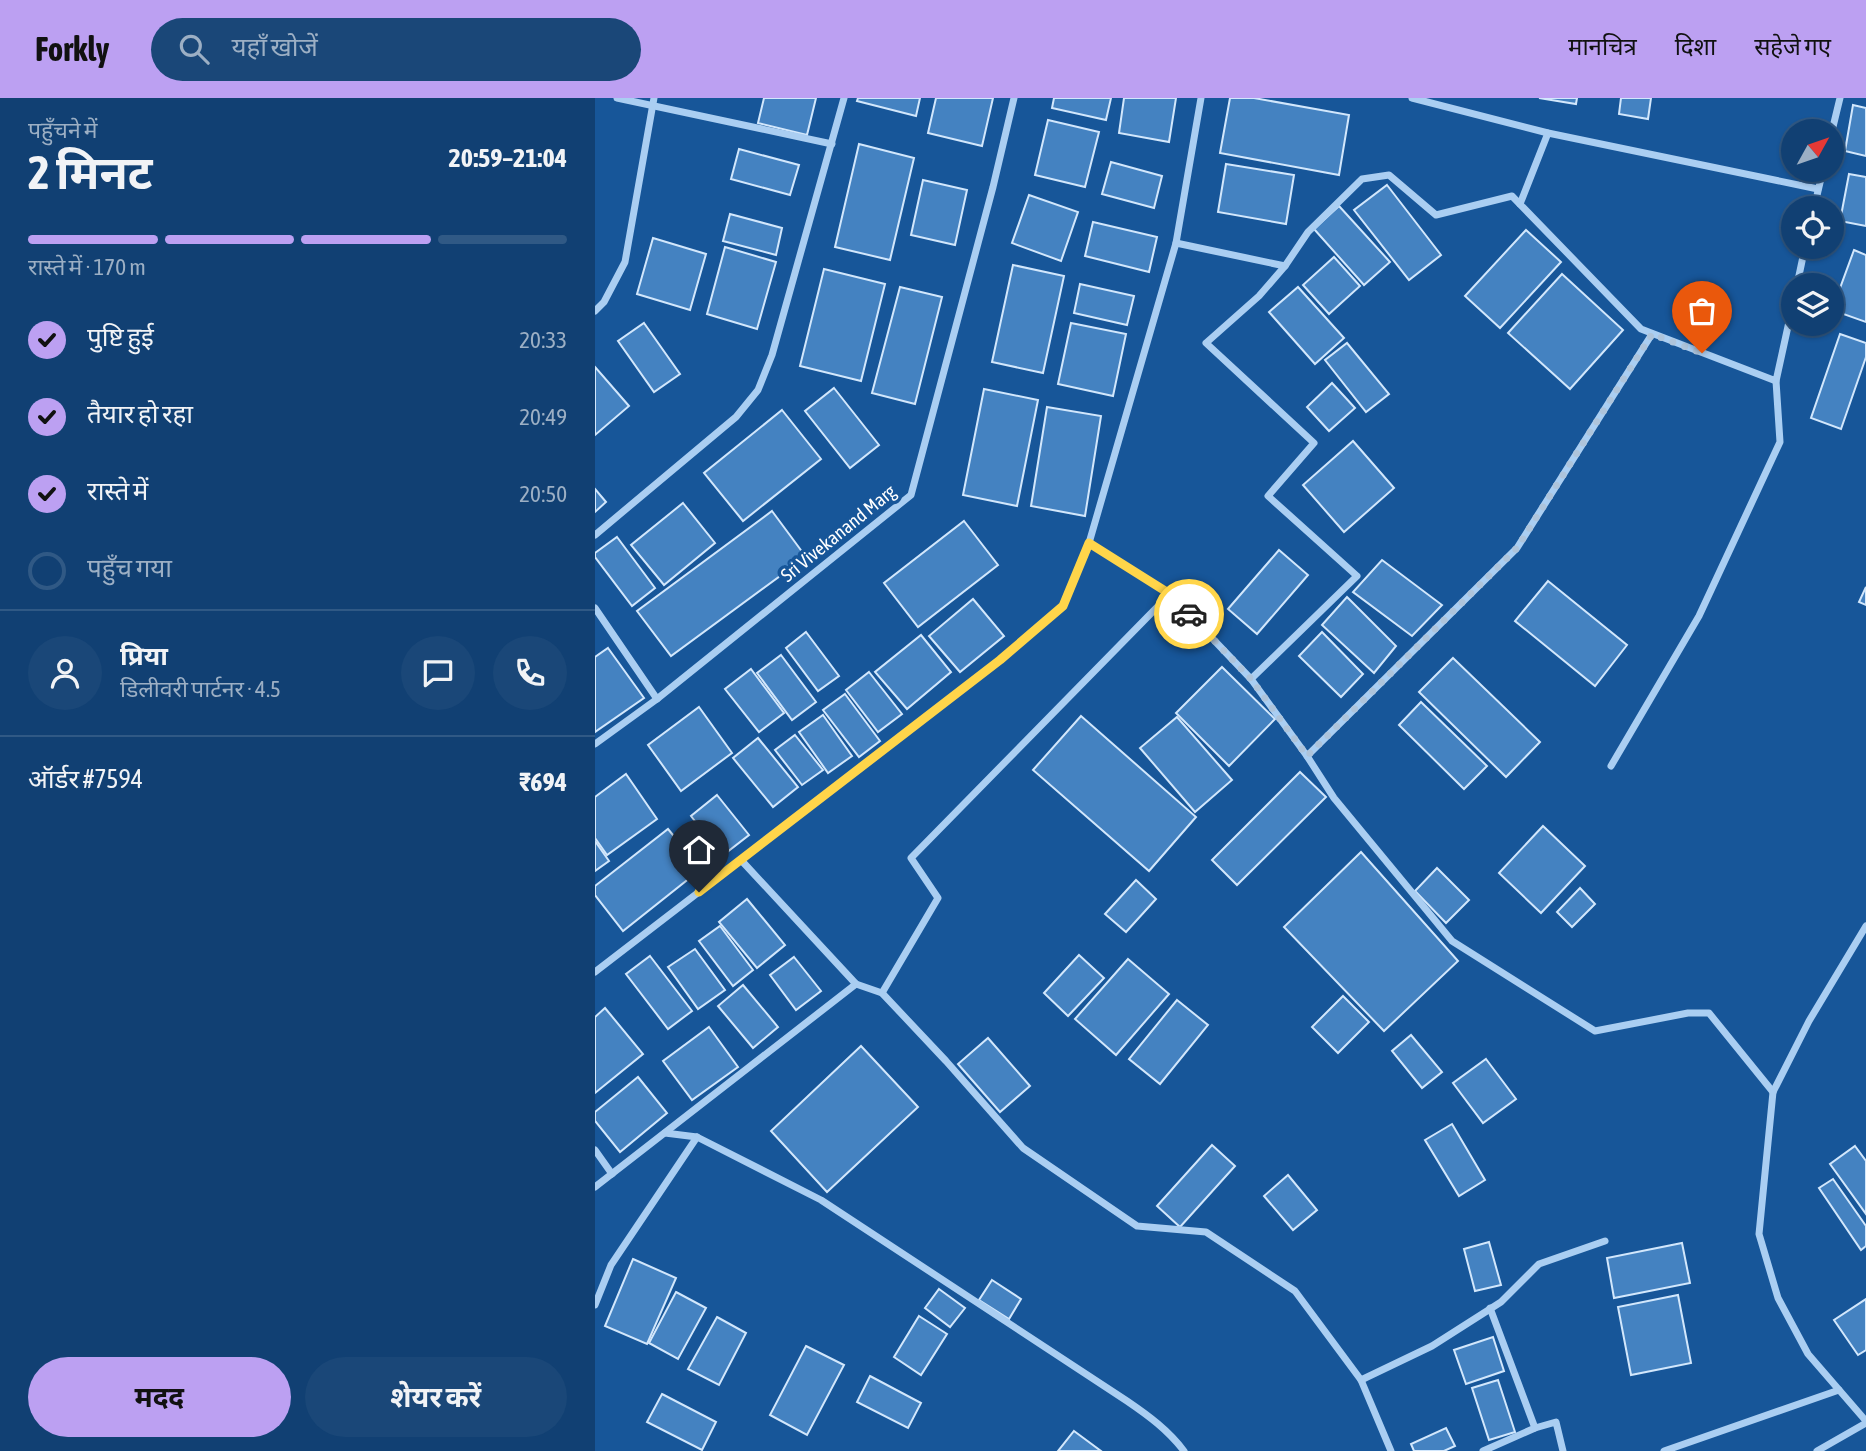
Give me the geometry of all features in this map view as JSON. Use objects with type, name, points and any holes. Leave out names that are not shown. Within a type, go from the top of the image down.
[{"type":"street","points":[[617,98],[653,102],[832,144]]},
{"type":"street","points":[[595,535],[736,417],[758,390],[772,355],[844,98]]},
{"type":"street","name":"Sri Vivekanand Marg","points":[[595,744],[657,699],[911,495],[1014,98]]},
{"type":"street","points":[[595,972],[1000,660],[1063,606],[1089,543],[1176,243],[1201,98]]},
{"type":"street","points":[[1412,98],[1548,133],[1818,189]]},
{"type":"street","points":[[1461,109],[1463,98]]},
{"type":"street","points":[[1835,119],[1840,98]]},
{"type":"street","points":[[595,311],[604,302],[625,262],[653,102]]},
{"type":"street","points":[[1520,204],[1548,133]]},
{"type":"street","points":[[1251,679],[1357,576],[1268,496],[1314,443],[1206,343],[1259,296],[1285,266],[1308,232],[1362,179],[1389,175],[1436,215],[1512,196],[1641,329],[1776,381]]},
{"type":"street","points":[[1817,196],[1820,182]]},
{"type":"street","points":[[1176,243],[1285,266]]},
{"type":"street","points":[[1307,756],[1517,548],[1652,334]]},
{"type":"street","points":[[1611,766],[1699,616],[1780,442],[1776,381],[1786,336]]},
{"type":"street","points":[[1089,543],[1170,594],[1251,679],[1334,798],[1452,941],[1595,1031],[1688,1013],[1709,1013],[1773,1092]]},
{"type":"street","points":[[882,993],[938,898],[911,858],[1170,594]]},
{"type":"street","points":[[595,608],[657,699]]},
{"type":"street","points":[[741,860],[856,984],[882,993],[1023,1148],[1137,1226],[1206,1232],[1295,1290],[1361,1380],[1391,1451]]},
{"type":"street","points":[[1817,1451],[1866,1422],[1808,1354],[1778,1298],[1759,1234],[1773,1092],[1809,1021],[1866,926]]},
{"type":"street","points":[[595,1187],[856,984]]},
{"type":"street","points":[[665,1133],[697,1137],[830,1206],[1144,1413],[1171,1435],[1184,1451]]},
{"type":"street","points":[[595,1304],[611,1265],[697,1137]]},
{"type":"street","points":[[595,1150],[612,1174]]},
{"type":"street","points":[[1361,1380],[1431,1346],[1500,1302],[1539,1264],[1605,1241]]},
{"type":"street","points":[[1490,1308],[1535,1428]]},
{"type":"street","points":[[1664,1451],[1839,1390]]},
{"type":"street","points":[[1483,1451],[1535,1428],[1556,1422],[1563,1451]]},
{"type":"building","points":[[764,98],[816,98],[807,135],[758,123]]},
{"type":"building","points":[[858,98],[920,98],[916,116],[857,101]]},
{"type":"building","points":[[936,98],[993,98],[982,146],[928,133]]},
{"type":"building","points":[[1054,98],[1111,98],[1106,120],[1052,108]]},
{"type":"building","points":[[1124,98],[1176,98],[1169,142],[1119,133]]},
{"type":"building","points":[[1230,98],[1254,98],[1349,115],[1339,175],[1220,153]]},
{"type":"building","points":[[1539,98],[1577,98],[1576,104]]},
{"type":"building","points":[[1621,98],[1651,98],[1648,119],[1619,114]]},
{"type":"building","points":[[1853,105],[1866,108],[1866,156],[1845,151]]},
{"type":"building","points":[[1048,120],[1099,132],[1085,187],[1035,175]]},
{"type":"building","points":[[859,144],[914,158],[890,260],[835,247]]},
{"type":"building","points":[[739,149],[799,165],[790,195],[731,179]]},
{"type":"building","points":[[1111,162],[1162,176],[1154,208],[1102,194]]},
{"type":"building","points":[[1226,164],[1294,175],[1286,224],[1218,212]]},
{"type":"building","points":[[1849,174],[1866,177],[1866,226],[1844,222],[1844,200]]},
{"type":"building","points":[[923,180],[967,190],[955,245],[911,235]]},
{"type":"building","points":[[1387,185],[1441,255],[1409,280],[1354,210]]},
{"type":"building","points":[[1029,195],[1078,212],[1061,261],[1012,243]]},
{"type":"building","points":[[1339,206],[1390,262],[1364,285],[1314,229]]},
{"type":"building","points":[[730,214],[782,228],[776,255],[723,241]]},
{"type":"building","points":[[1093,222],[1157,237],[1149,272],[1085,256]]},
{"type":"building","points":[[1526,230],[1561,262],[1500,328],[1465,296]]},
{"type":"building","points":[[653,238],[706,254],[690,310],[637,294]]},
{"type":"building","points":[[725,247],[776,262],[757,329],[707,314]]},
{"type":"building","points":[[1854,250],[1866,255],[1866,322],[1844,314],[1844,277]]},
{"type":"building","points":[[1334,257],[1360,286],[1329,314],[1303,285]]},
{"type":"building","points":[[1013,265],[1064,276],[1043,373],[992,362]]},
{"type":"building","points":[[824,269],[885,284],[861,381],[800,366]]},
{"type":"building","points":[[1562,274],[1623,330],[1570,389],[1508,333]]},
{"type":"building","points":[[1080,284],[1134,296],[1127,325],[1074,313]]},
{"type":"building","points":[[900,287],[942,297],[915,404],[872,393]]},
{"type":"building","points":[[1298,287],[1344,338],[1315,364],[1269,312]]},
{"type":"building","points":[[644,323],[680,374],[654,392],[618,341]]},
{"type":"building","points":[[1071,323],[1126,334],[1113,396],[1058,384]]},
{"type":"building","points":[[1839,336],[1866,343],[1866,357],[1841,429],[1811,418]]},
{"type":"building","points":[[1347,343],[1389,394],[1366,412],[1325,360]]},
{"type":"building","points":[[595,367],[629,406],[595,435]]},
{"type":"building","points":[[1332,383],[1355,408],[1329,431],[1307,407]]},
{"type":"building","points":[[834,388],[879,445],[850,468],[805,411]]},
{"type":"building","points":[[984,389],[1038,400],[1017,506],[963,495]]},
{"type":"building","points":[[1047,407],[1101,416],[1085,516],[1031,506]]},
{"type":"building","points":[[782,410],[821,459],[743,521],[704,473]]},
{"type":"building","points":[[1353,441],[1394,488],[1344,532],[1303,485]]},
{"type":"building","points":[[595,489],[606,502],[595,512]]},
{"type":"building","points":[[683,503],[715,543],[664,585],[631,545]]},
{"type":"building","points":[[772,511],[806,557],[671,656],[637,611]]},
{"type":"building","points":[[964,521],[998,565],[918,627],[884,583]]},
{"type":"building","points":[[617,537],[655,588],[632,606],[595,557],[595,553]]},
{"type":"building","points":[[1279,550],[1308,575],[1257,634],[1228,609]]},
{"type":"building","points":[[1382,560],[1442,605],[1412,636],[1353,592]]},
{"type":"building","points":[[1548,581],[1627,645],[1595,686],[1515,621]]},
{"type":"building","points":[[1866,587],[1866,605],[1859,602]]},
{"type":"building","points":[[1347,597],[1396,646],[1374,673],[1322,625]]},
{"type":"building","points":[[973,599],[1004,636],[960,672],[929,636]]},
{"type":"building","points":[[806,632],[839,676],[818,691],[786,648]]},
{"type":"building","points":[[1322,632],[1363,674],[1341,697],[1299,656]]},
{"type":"building","points":[[921,635],[951,672],[907,709],[875,672]]},
{"type":"building","points":[[608,648],[644,698],[595,732],[595,657]]},
{"type":"building","points":[[781,655],[816,702],[792,720],[757,673]]},
{"type":"building","points":[[1453,658],[1540,742],[1506,777],[1419,692]]},
{"type":"building","points":[[1222,667],[1275,719],[1229,766],[1176,713]]},
{"type":"building","points":[[751,669],[784,713],[759,732],[725,689]]},
{"type":"building","points":[[869,672],[902,714],[878,732],[846,690]]},
{"type":"building","points":[[845,694],[880,741],[859,757],[823,710]]},
{"type":"building","points":[[1421,702],[1487,766],[1464,789],[1399,725]]},
{"type":"building","points":[[699,707],[732,753],[681,791],[648,745]]},
{"type":"building","points":[[823,715],[852,756],[828,773],[799,732]]},
{"type":"building","points":[[1081,716],[1196,817],[1149,871],[1033,770]]},
{"type":"building","points":[[1177,717],[1232,780],[1195,812],[1140,748]]},
{"type":"building","points":[[795,735],[823,770],[802,785],[775,750]]},
{"type":"building","points":[[758,738],[798,787],[773,807],[733,758]]},
{"type":"building","points":[[1300,772],[1326,797],[1237,885],[1212,860]]},
{"type":"building","points":[[626,774],[657,819],[607,855],[595,838],[595,797]]},
{"type":"building","points":[[717,795],[749,835],[722,856],[691,816]]},
{"type":"building","points":[[1543,826],[1585,866],[1541,913],[1499,873]]},
{"type":"building","points":[[668,829],[701,869],[623,931],[595,895],[595,886]]},
{"type":"building","points":[[595,841],[609,861],[595,871]]},
{"type":"building","points":[[1361,852],[1458,961],[1384,1031],[1284,927]]},
{"type":"building","points":[[1437,868],[1469,900],[1446,923],[1415,891]]},
{"type":"building","points":[[1136,880],[1156,899],[1126,932],[1105,914]]},
{"type":"building","points":[[1580,888],[1595,904],[1572,927],[1557,912]]},
{"type":"building","points":[[747,899],[785,945],[757,968],[719,922]]},
{"type":"building","points":[[720,926],[753,970],[733,986],[699,941]]},
{"type":"building","points":[[695,949],[725,990],[698,1009],[668,967]]},
{"type":"building","points":[[1079,955],[1104,978],[1068,1016],[1044,993]]},
{"type":"building","points":[[650,956],[692,1011],[668,1029],[626,974]]},
{"type":"building","points":[[794,957],[821,991],[796,1010],[770,975]]},
{"type":"building","points":[[1128,959],[1169,994],[1116,1055],[1075,1019]]},
{"type":"building","points":[[743,985],[778,1027],[753,1048],[718,1006]]},
{"type":"building","points":[[1343,996],[1369,1022],[1338,1053],[1312,1027]]},
{"type":"building","points":[[1177,1000],[1208,1025],[1160,1084],[1129,1059]]},
{"type":"building","points":[[605,1008],[643,1054],[595,1093],[595,1017]]},
{"type":"building","points":[[709,1027],[738,1067],[692,1100],[663,1061]]},
{"type":"building","points":[[1411,1035],[1442,1072],[1422,1088],[1392,1051]]},
{"type":"building","points":[[988,1038],[1030,1086],[1000,1112],[958,1064]]},
{"type":"building","points":[[861,1046],[918,1107],[827,1192],[771,1131]]},
{"type":"building","points":[[1486,1059],[1516,1099],[1483,1123],[1453,1083]]},
{"type":"building","points":[[638,1077],[667,1113],[620,1152],[595,1121],[595,1112]]},
{"type":"building","points":[[1452,1124],[1485,1180],[1459,1196],[1425,1140]]},
{"type":"building","points":[[1212,1145],[1235,1166],[1180,1227],[1157,1206]]},
{"type":"building","points":[[1855,1146],[1866,1161],[1866,1214],[1830,1164]]},
{"type":"building","points":[[1288,1175],[1317,1210],[1293,1230],[1264,1196]]},
{"type":"building","points":[[1833,1179],[1866,1226],[1866,1246],[1861,1250],[1819,1188]]},
{"type":"building","points":[[1489,1242],[1501,1285],[1475,1291],[1464,1249]]},
{"type":"building","points":[[1682,1243],[1690,1283],[1614,1298],[1607,1258]]},
{"type":"building","points":[[633,1259],[676,1278],[647,1344],[605,1326]]},
{"type":"building","points":[[992,1280],[1021,1299],[1009,1319],[979,1300]]},
{"type":"building","points":[[939,1289],[965,1308],[950,1327],[925,1308]]},
{"type":"building","points":[[676,1292],[706,1308],[678,1359],[649,1343]]},
{"type":"building","points":[[1678,1295],[1691,1363],[1631,1375],[1618,1307]]},
{"type":"building","points":[[1866,1299],[1866,1350],[1858,1355],[1834,1320]]},
{"type":"building","points":[[919,1316],[947,1334],[921,1375],[894,1357]]},
{"type":"building","points":[[717,1317],[746,1333],[719,1385],[688,1369]]},
{"type":"building","points":[[1493,1337],[1504,1371],[1466,1384],[1454,1350]]},
{"type":"building","points":[[806,1346],[844,1365],[807,1435],[770,1415]]},
{"type":"building","points":[[870,1376],[921,1403],[908,1428],[857,1402]]},
{"type":"building","points":[[1498,1380],[1515,1432],[1489,1440],[1472,1388]]},
{"type":"building","points":[[662,1394],[716,1422],[702,1450],[647,1422]]},
{"type":"building","points":[[1446,1428],[1455,1446],[1444,1451],[1414,1451],[1411,1444]]},
{"type":"building","points":[[1074,1431],[1101,1451],[1058,1451]]},
{"type":"way so far","points":[[1189,614],[1251,679],[1307,756],[1517,548],[1652,334],[1702,353]]},
{"type":"route","points":[[699,892],[1000,660],[1063,606],[1089,543],[1170,594],[1189,614]]}]
